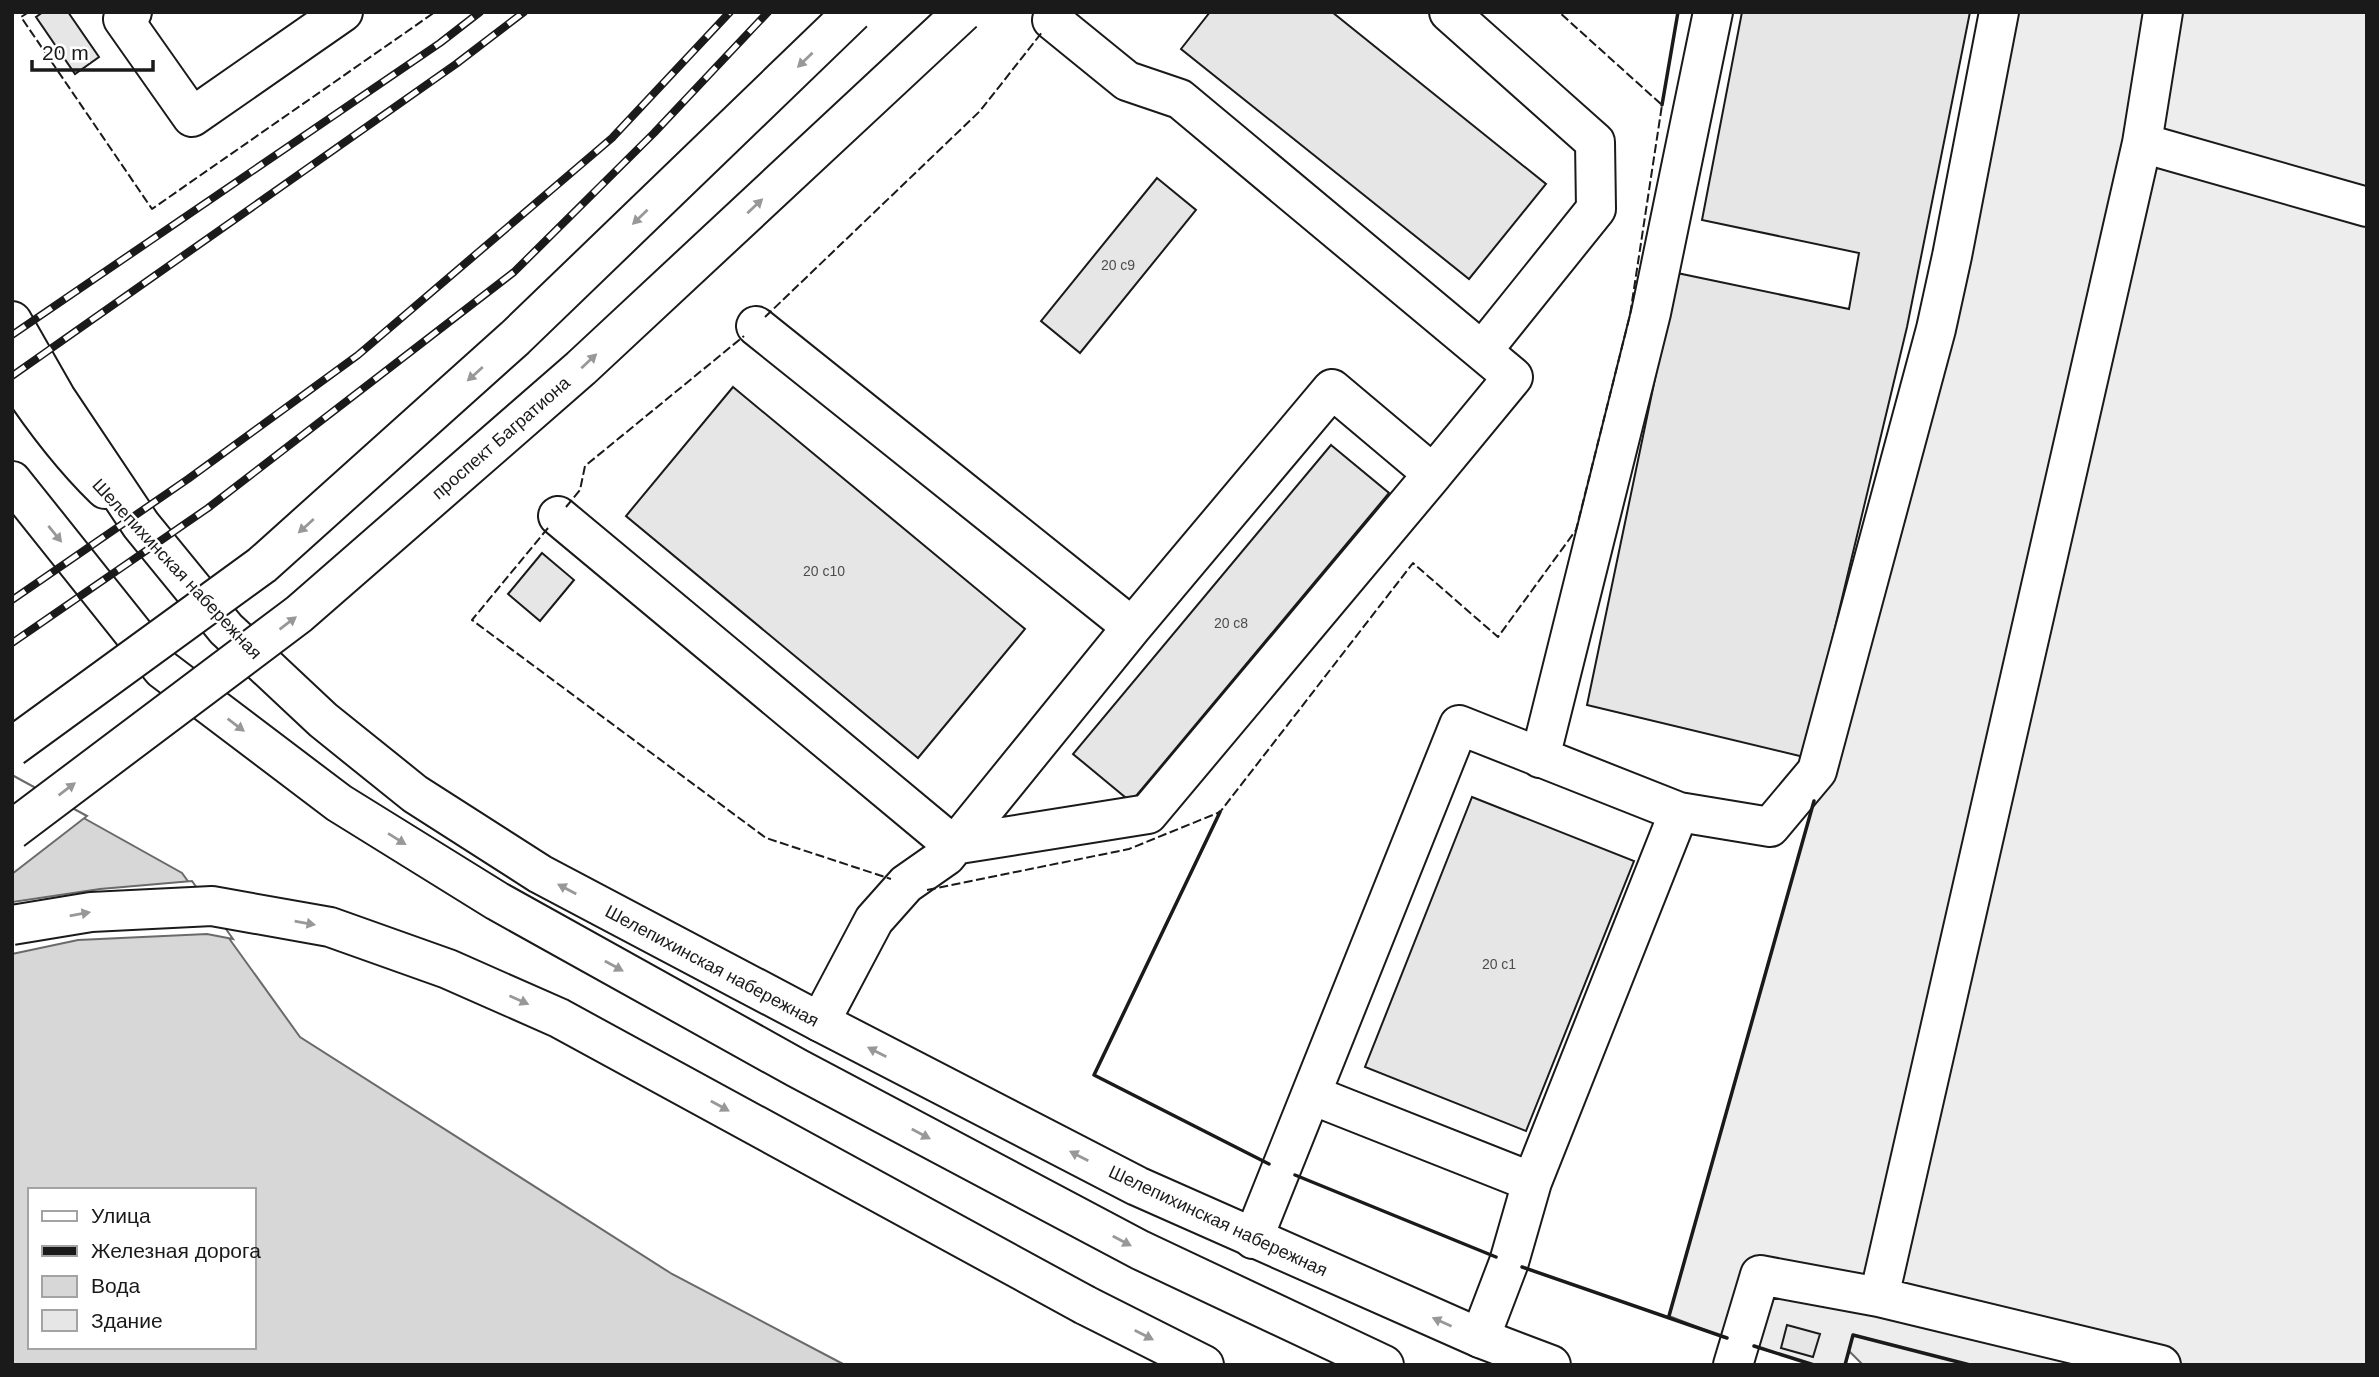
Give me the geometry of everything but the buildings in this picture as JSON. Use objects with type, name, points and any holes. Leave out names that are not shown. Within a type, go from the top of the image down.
[{"type":"main road","points":[[132,12],[123,19],[192,117],[343,12]]},
{"type":"main road","points":[[12,747],[262,565],[515,338],[853,12]]},
{"type":"main road","name":"проспект Багратиона","points":[[12,830],[299,614],[582,368],[963,12]]},
{"type":"main road","points":[[1449,12],[1595,142],[1596,209],[1482,351]]},
{"type":"main road","points":[[1540,758],[1651,313],[1713,12]]},
{"type":"main road","points":[[1253,1239],[1459,725],[1679,812],[1770,827],[1817,771],[1936,330],[1999,12]]},
{"type":"main road","points":[[1878,1297],[2142,143],[2163,12]]},
{"type":"main road","points":[[558,516],[953,845],[1148,814],[1513,377],[1180,99],[1127,81],[1052,20]]},
{"type":"main road","points":[[2142,143],[2367,207]]},
{"type":"main road","points":[[12,321],[56,398],[141,525]]},
{"type":"main road","points":[[756,327],[1132,627]]},
{"type":"main road","name":"Шелепихинская набережная","points":[[12,372],[46,423],[78,463],[141,525],[226,629],[323,720],[415,793],[540,874],[820,1023],[1137,1186],[1480,1338],[1551,1365]]},
{"type":"main road","points":[[820,1023],[874,920],[906,884],[946,856],[1132,627],[1332,389],[1433,474]]},
{"type":"main road","points":[[12,481],[162,669],[339,803],[498,901],[797,1068],[1140,1250],[1384,1365]]},
{"type":"main road","points":[[1480,1338],[1509,1262],[1532,1182],[1679,812]]},
{"type":"main road","points":[[12,925],[91,912],[212,906],[330,927],[448,969],[559,1018],[1085,1305],[1204,1365]]},
{"type":"main road","points":[[1312,1095],[1532,1182]]},
{"type":"main road","points":[[1733,1365],[1760,1275],[1878,1297],[2161,1365]]},
{"type":"shaded area","points":[[2018,12],[2367,12],[2367,1365],[1863,1365],[1849,1351],[1845,1365],[1814,1365],[1715,1334],[1669,1316],[1973,236]]},
{"type":"water","points":[[12,778],[182,873],[300,1037],[672,1274],[845,1365],[12,1365]]},
{"type":"pier","points":[[12,775],[87,816],[12,874]]},
{"type":"pier","points":[[192,881],[233,939],[207,934],[78,940],[12,954],[12,902],[100,889]]},
{"type":"railway","points":[[12,335],[440,43],[480,12]]},
{"type":"railway","points":[[12,376],[456,64],[524,12]]},
{"type":"railway","points":[[12,600],[188,479],[358,355],[612,138],[730,12]]},
{"type":"railway","points":[[12,643],[208,508],[514,272],[654,133],[768,12]]},
{"type":"fence","points":[[29,12],[21,17],[152,209],[435,12]]},
{"type":"fence","points":[[927,890],[1129,849],[1220,812],[1413,563],[1498,637],[1576,530],[1630,315],[1662,105],[1559,12]]},
{"type":"fence","points":[[765,317],[980,111],[1043,31]]},
{"type":"fence","points":[[566,507],[580,490],[585,466],[744,336]]},
{"type":"fence","points":[[548,528],[472,620],[766,838],[891,879]]},
{"type":"wall","points":[[1662,105],[1678,12]]},
{"type":"wall","points":[[1669,1316],[1814,801]]},
{"type":"wall","points":[[1220,812],[1094,1075],[1269,1164]]},
{"type":"wall","points":[[1295,1175],[1496,1257]]},
{"type":"wall","points":[[1522,1267],[1727,1338]]},
{"type":"wall","points":[[1845,1365],[1853,1335],[1970,1365]]},
{"type":"wall","points":[[1754,1346],[1814,1365]]}]
